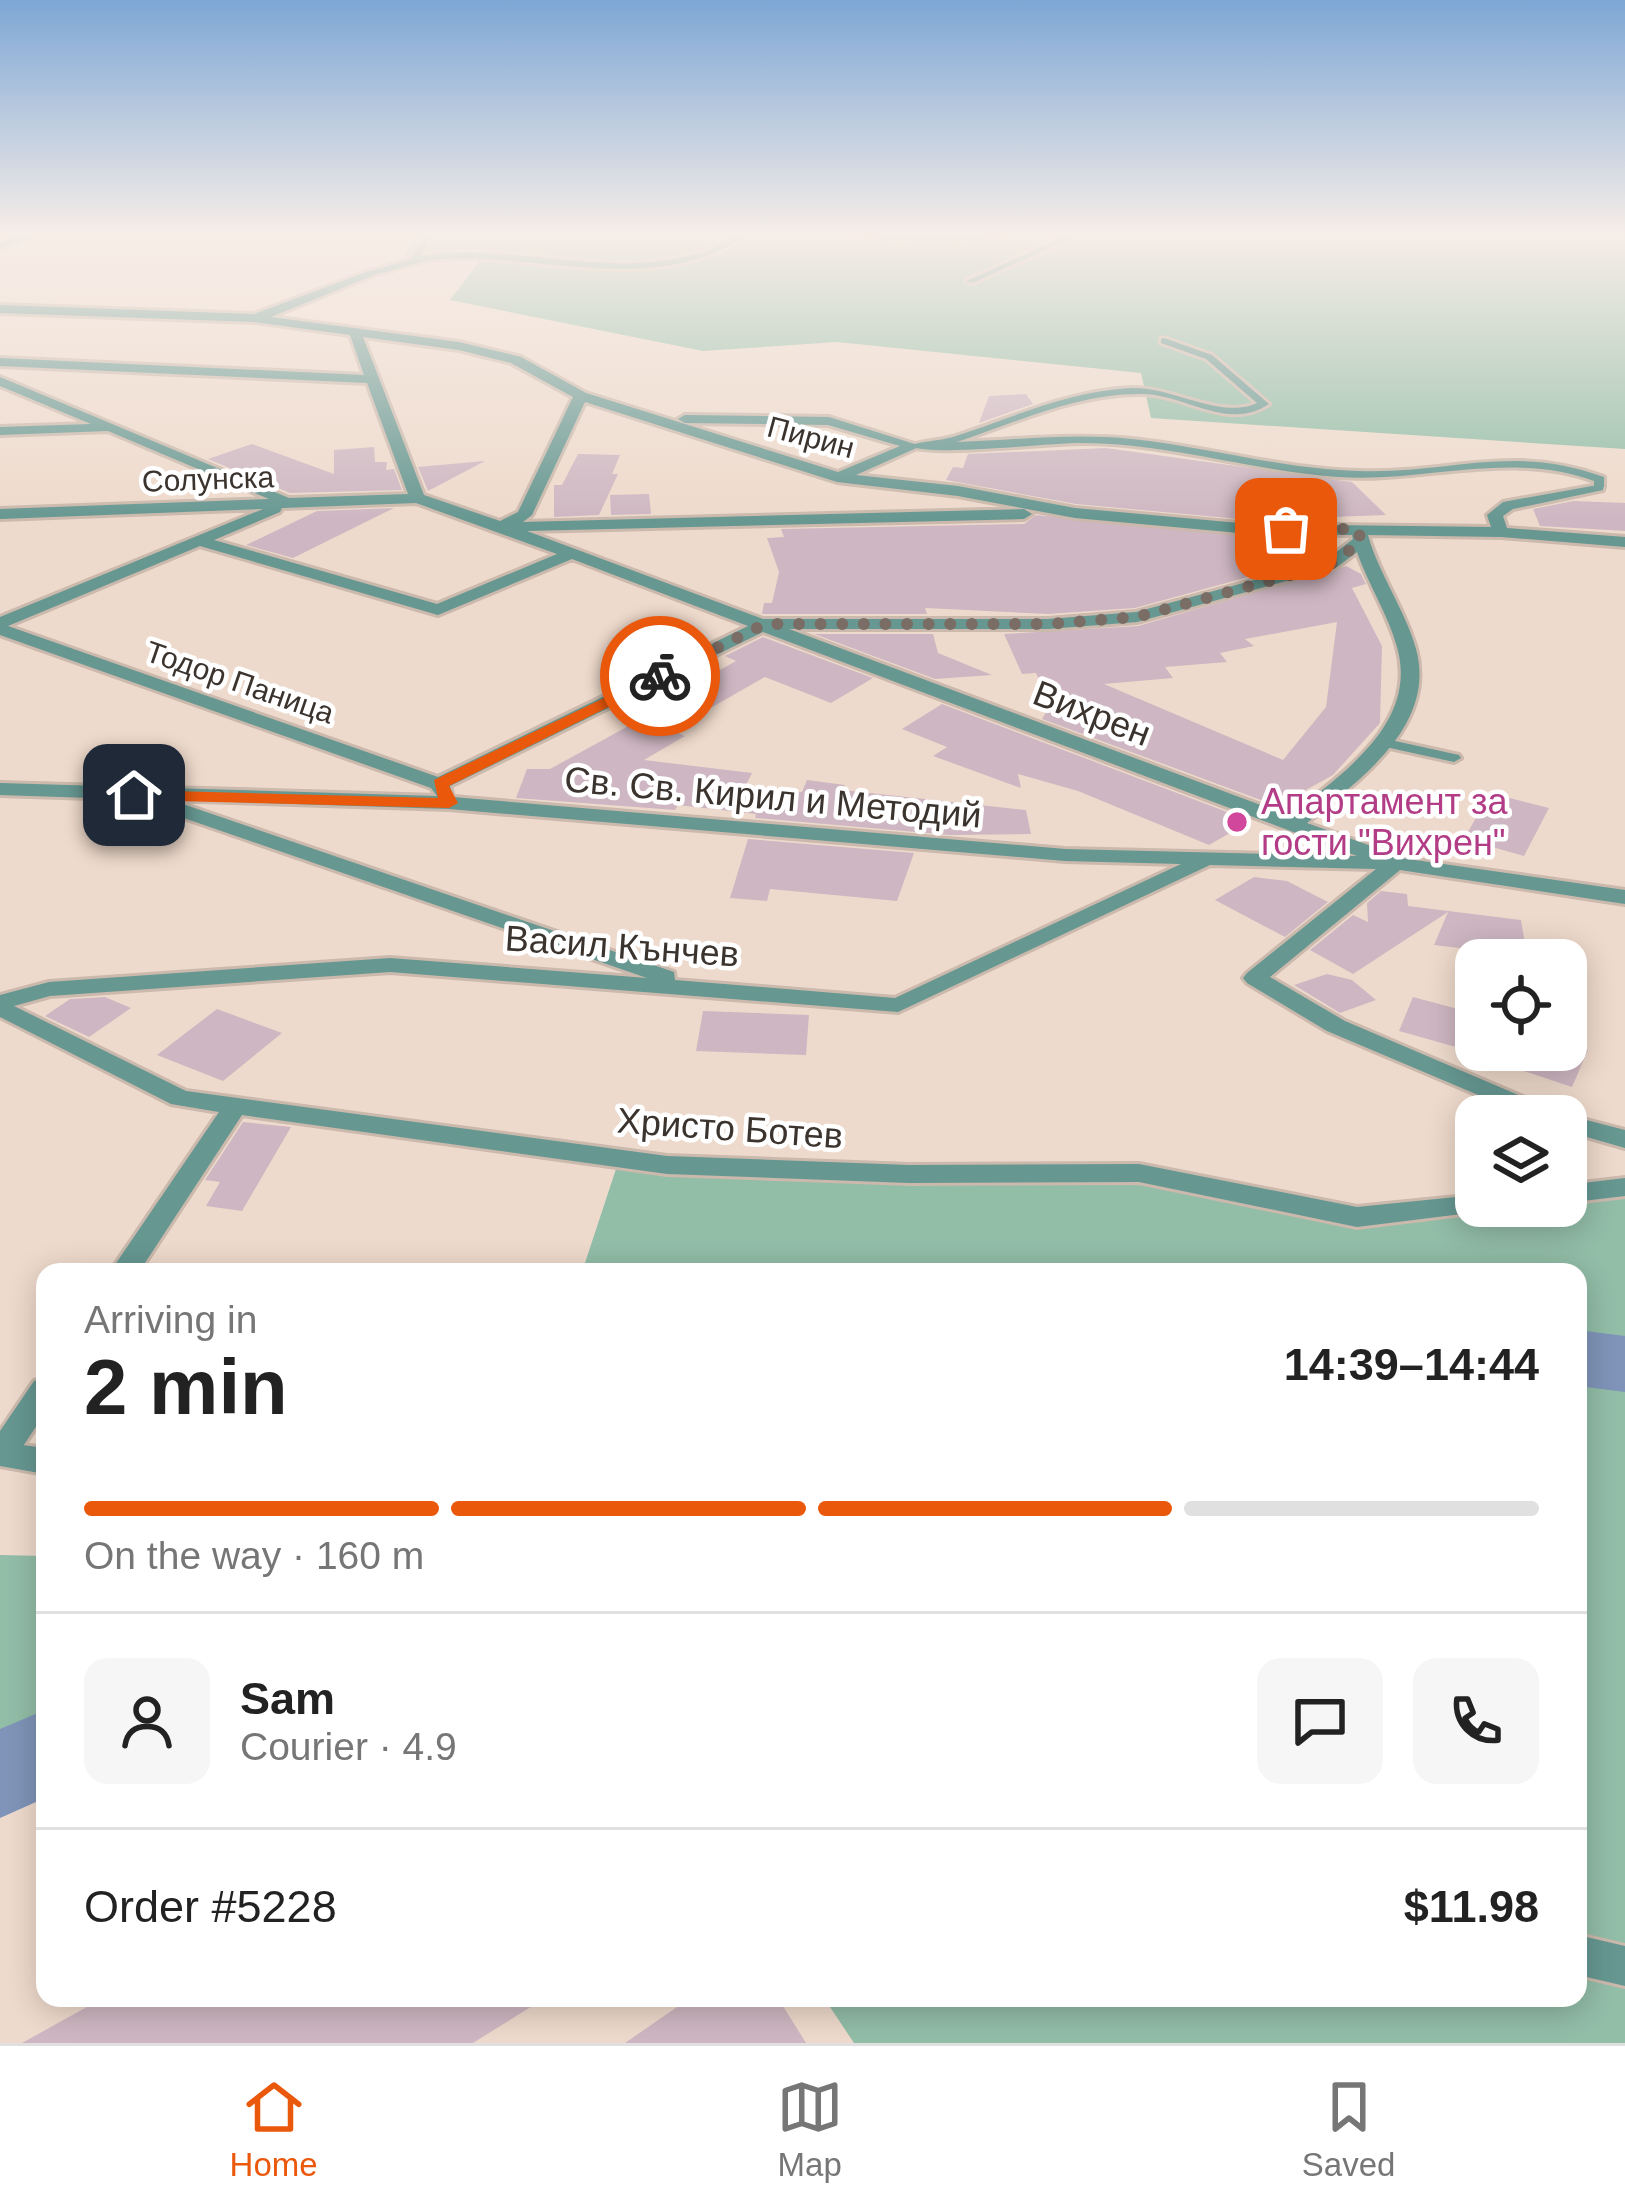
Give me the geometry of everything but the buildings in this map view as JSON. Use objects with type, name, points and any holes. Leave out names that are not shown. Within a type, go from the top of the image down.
[{"type":"street","name":"Пирин","points":[[331,330],[459,346],[516,360],[581,395],[837,477],[934,487],[1075,513],[1250,529],[1360,535],[1501,532],[1625,542]]},
{"type":"street","points":[[356,334],[417,498]]},
{"type":"street","points":[[0,362],[373,379]]},
{"type":"street","points":[[0,381],[290,502]]},
{"type":"street","points":[[501,527],[524,514],[581,395]]},
{"type":"street","points":[[654,418],[829,421],[914,446]]},
{"type":"street","points":[[0,431],[112,428]]},
{"type":"street","points":[[837,477],[914,446]]},
{"type":"street","points":[[1501,532],[1495,515],[1508,505],[1598,488]]},
{"type":"street","name":"Солунска","points":[[0,514],[417,498]]},
{"type":"street","name":"Вихрен","points":[[417,498],[1396,863]]},
{"type":"street","points":[[0,626],[290,502]]},
{"type":"street","points":[[501,527],[1075,513]]},
{"type":"street","points":[[444,794],[765,624],[1048,624],[1137,617],[1331,564],[1360,535],[1409,654],[1409,681],[1386,743],[1293,824]]},
{"type":"street","points":[[203,542],[438,610],[573,553]]},
{"type":"street","name":"Тодор Паница","points":[[0,626],[444,794]]},
{"type":"street","name":"Св. Св. Кирил и Методий","points":[[0,789],[134,795],[444,794],[1066,855],[1396,863]]},
{"type":"street","points":[[134,795],[698,988]]},
{"type":"street","name":"Васил Кънчев","points":[[0,1005],[49,988],[390,964],[898,1005],[1208,860]]},
{"type":"street","points":[[1501,1095],[1336,1026],[1255,978],[1396,863],[1625,897]]},
{"type":"street","name":"Христо Ботев","points":[[0,1005],[180,1098],[236,1106],[667,1165],[909,1174],[1139,1173],[1358,1217],[1455,1206]]},
{"type":"street","points":[[130,1263],[236,1106]]},
{"type":"street","points":[[1587,1128],[1625,1139]]},
{"type":"street","points":[[1587,1191],[1625,1186]]},
{"type":"street","points":[[36,1402],[1,1454],[36,1460]]},
{"type":"street","points":[[1587,1956],[1625,1966]]},
{"type":"lane","points":[[938,446],[1041,409],[1120,392],[1154,391],[1237,411],[1264,404],[1209,357],[1164,341]]},
{"type":"lane","points":[[914,446],[1127,442],[1290,469],[1367,475],[1546,463],[1579,469],[1600,479],[1598,488]]},
{"type":"lane","points":[[1386,743],[1454,758]]},
{"type":"green space","points":[[601,330],[1625,330],[1625,449],[1151,418],[1141,373],[837,342],[703,351]]},
{"type":"green space","points":[[616,1169],[825,1179],[1122,1175],[1364,1224],[1455,1216],[1455,1227],[1587,1227],[1587,1200],[1625,1195],[1625,2043],[854,2043],[830,2007],[1587,2007],[1587,1263],[585,1263]]},
{"type":"green space","points":[[0,1555],[36,1556],[36,1739],[0,1758]]},
{"type":"waterway","points":[[1587,1359],[1625,1364]]},
{"type":"waterway","points":[[0,1775],[36,1757]]},
{"type":"way so far","points":[[660,676],[765,624],[1048,624],[1137,617],[1331,564],[1361,542],[1358,529],[1286,529]]},
{"type":"place","name":"Апартамент за гости \"Вихрен\"","points":[[1237,822]]},
{"type":"route","points":[[134,795],[449,803],[440,784],[660,676]]}]
